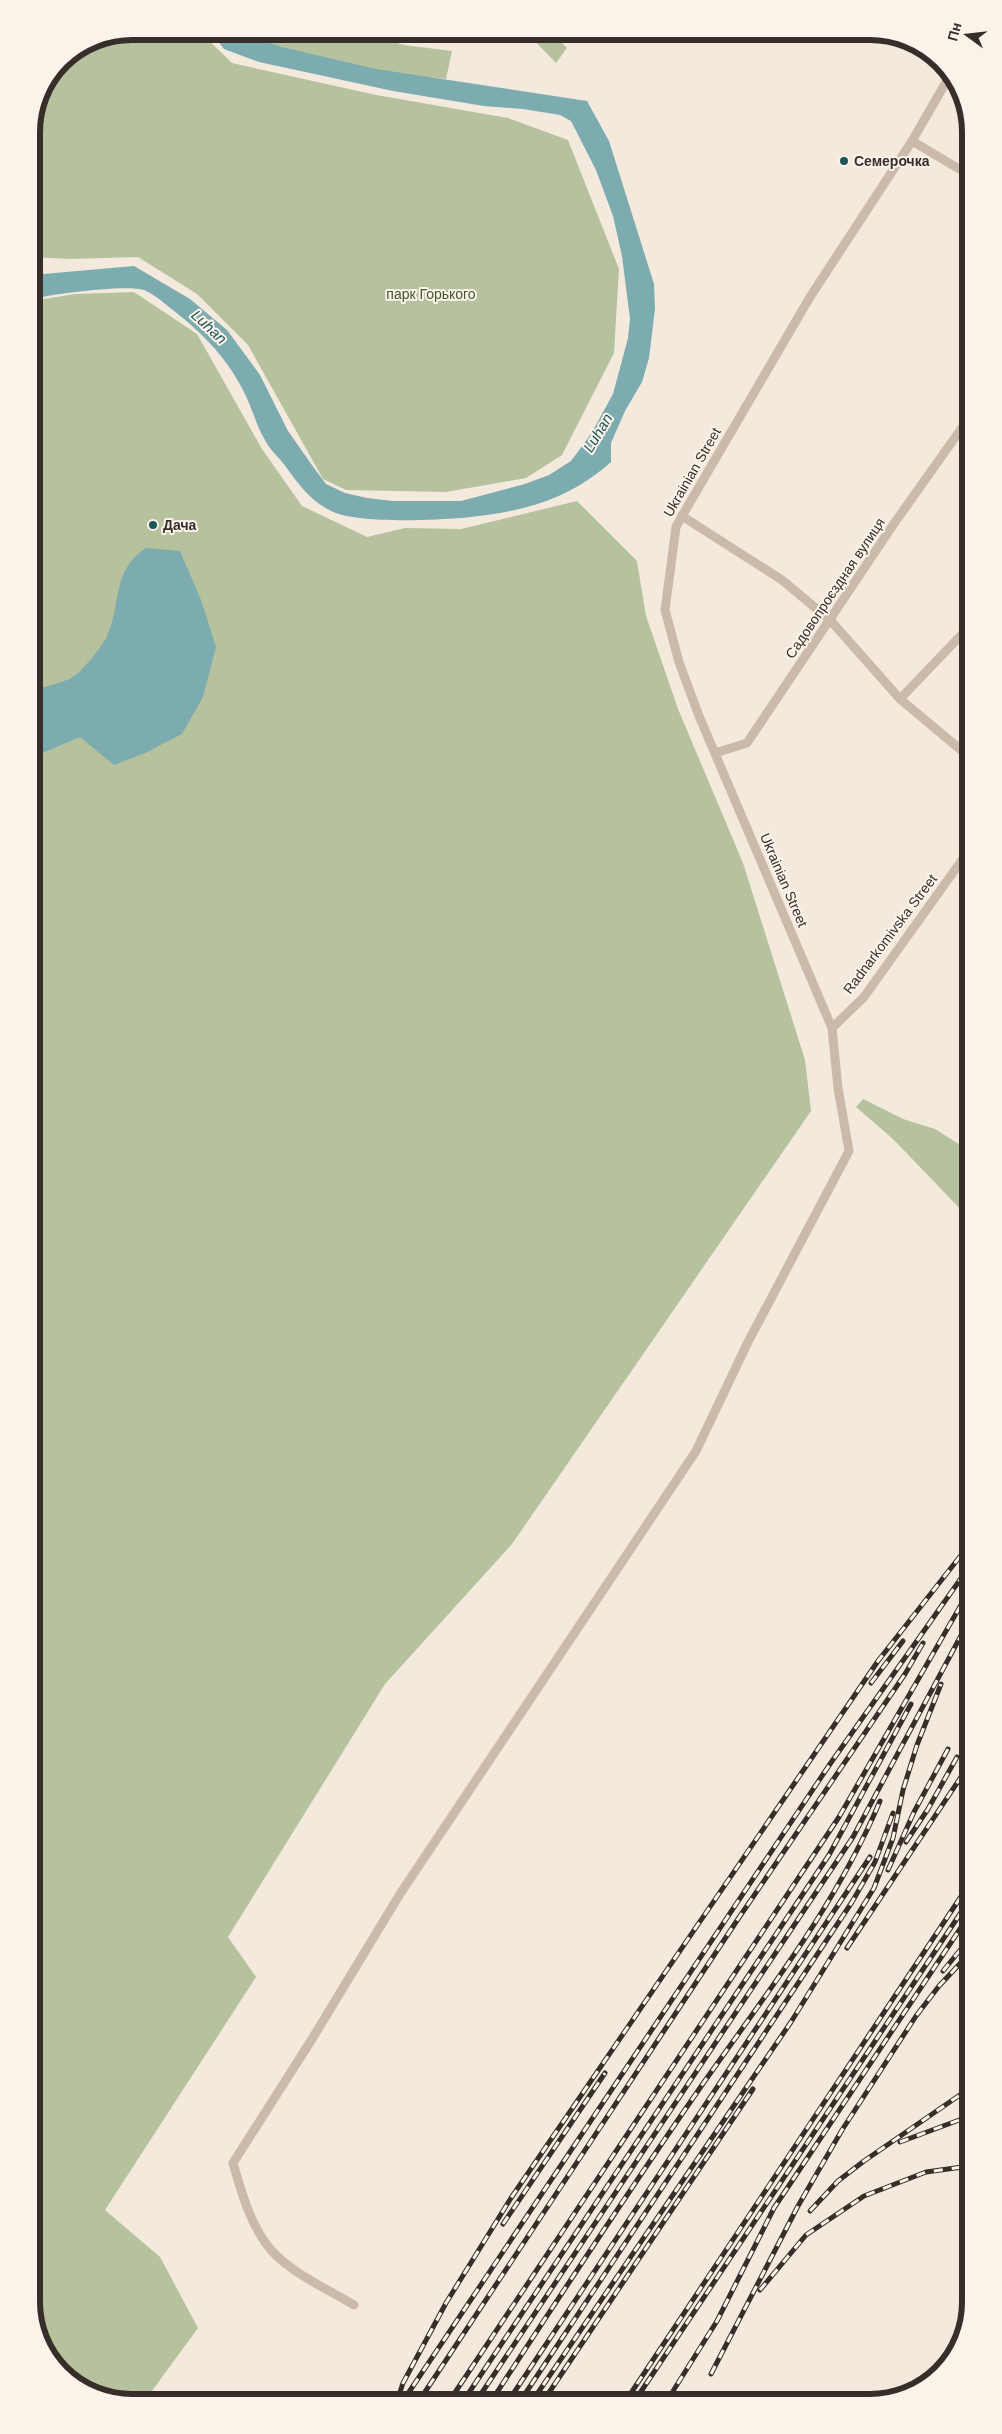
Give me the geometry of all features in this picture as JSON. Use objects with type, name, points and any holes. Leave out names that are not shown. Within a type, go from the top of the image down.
[{"type":"street","name":"Ukrainian Street","points":[[354,2305],[286,2263],[271,2250],[252,2217],[233,2163],[312,2039],[400,1894],[696,1451],[748,1342],[849,1151],[838,1088],[832,1028],[715,753],[679,662],[665,610],[676,527],[810,297],[912,141],[946,82]]},
{"type":"street","points":[[912,141],[962,172]]},
{"type":"street","name":"Садовопроєздная вулиця","points":[[715,753],[747,743],[893,525],[962,428]]},
{"type":"street","points":[[682,516],[782,580],[830,621],[900,699],[962,750]]},
{"type":"street","points":[[900,699],[962,633]]},
{"type":"street","name":"Radnarkomivska Street","points":[[832,1028],[864,997],[962,868]]},
{"type":"green space","name":"парк Горького","points":[[132,40],[208,40],[232,63],[376,95],[508,118],[568,140],[619,269],[614,353],[562,455],[526,478],[446,492],[346,490],[323,479],[248,345],[197,294],[138,257],[69,259],[40,257],[40,126],[43,108],[56,81],[71,63],[86,52],[108,43]]},
{"type":"green space","points":[[260,40],[386,40],[404,45],[452,51],[446,79],[375,71]]},
{"type":"green space","points":[[534,40],[559,40],[567,48],[556,63]]},
{"type":"green space","points":[[134,292],[197,334],[262,449],[302,506],[367,537],[405,528],[461,529],[577,501],[637,561],[646,616],[678,709],[743,863],[805,1060],[811,1111],[512,1544],[385,1684],[228,1937],[256,1977],[105,2210],[160,2257],[198,2328],[150,2394],[114,2392],[97,2387],[76,2375],[59,2358],[50,2343],[42,2320],[40,2302],[40,300],[75,294]]},
{"type":"green space","points":[[863,1099],[903,1119],[935,1129],[962,1146],[962,1211],[893,1139],[856,1107]]},
{"type":"water","name":"Luhan","points":[[217,40],[261,40],[282,47],[376,69],[587,101],[609,141],[654,284],[655,309],[649,358],[642,382],[625,411],[611,443],[611,462],[594,476],[559,496],[523,508],[483,516],[414,520],[358,518],[343,515],[323,506],[299,484],[267,443],[258,427],[245,394],[219,353],[201,334],[157,298],[144,290],[135,288],[71,292],[40,298],[40,274],[134,266],[190,299],[227,330],[260,375],[288,431],[314,468],[326,484],[345,493],[393,501],[461,501],[525,484],[549,475],[571,461],[591,434],[613,394],[628,338],[630,319],[622,256],[613,216],[596,170],[571,121],[560,115],[523,109],[484,106],[393,91],[259,62],[224,49]]},
{"type":"water","points":[[146,548],[180,551],[201,600],[216,647],[203,697],[182,734],[145,753],[114,765],[80,737],[40,754],[40,688],[72,678],[102,645],[112,624],[122,577],[135,557]]},
{"type":"railway","points":[[399,2394],[403,2383],[446,2303],[511,2198],[878,1661],[962,1554]]},
{"type":"railway","points":[[408,2394],[830,1764],[962,1577]]},
{"type":"railway","points":[[454,2394],[839,1817],[962,1603]]},
{"type":"railway","points":[[481,2394],[853,1837],[962,1634]]},
{"type":"railway","points":[[871,1683],[903,1641]]},
{"type":"railway","points":[[424,2394],[738,1919],[905,1674],[923,1643]]},
{"type":"railway","points":[[537,2394],[791,2022],[874,1888],[893,1838],[903,1790],[917,1745],[941,1684]]},
{"type":"railway","points":[[468,2394],[829,1855],[911,1704]]},
{"type":"railway","points":[[888,1870],[914,1812],[948,1749]]},
{"type":"railway","points":[[906,1842],[928,1809],[957,1757]]},
{"type":"railway","points":[[847,1948],[962,1776]]},
{"type":"railway","points":[[496,2394],[702,2085],[799,1948],[843,1876],[863,1839],[880,1801]]},
{"type":"railway","points":[[525,2394],[852,1902],[875,1862],[893,1813]]},
{"type":"railway","points":[[513,2394],[870,1857]]},
{"type":"railway","points":[[630,2394],[962,1895]]},
{"type":"railway","points":[[639,2394],[962,1911]]},
{"type":"railway","points":[[671,2394],[717,2321],[774,2208],[962,1926]]},
{"type":"railway","points":[[943,1971],[962,1948]]},
{"type":"railway","points":[[711,2374],[798,2206],[842,2130],[916,2016],[939,1986],[962,1962]]},
{"type":"railway","points":[[503,2224],[605,2073]]},
{"type":"railway","points":[[548,2394],[753,2089]]},
{"type":"railway","points":[[810,2211],[838,2181],[962,2094]]},
{"type":"railway","points":[[900,2142],[962,2119]]},
{"type":"railway","points":[[760,2290],[806,2235],[864,2196],[926,2172],[962,2167]]},
{"type":"place","name":"Семерочка","points":[[844,161]]},
{"type":"place","name":"Дача","points":[[153,525]]}]
